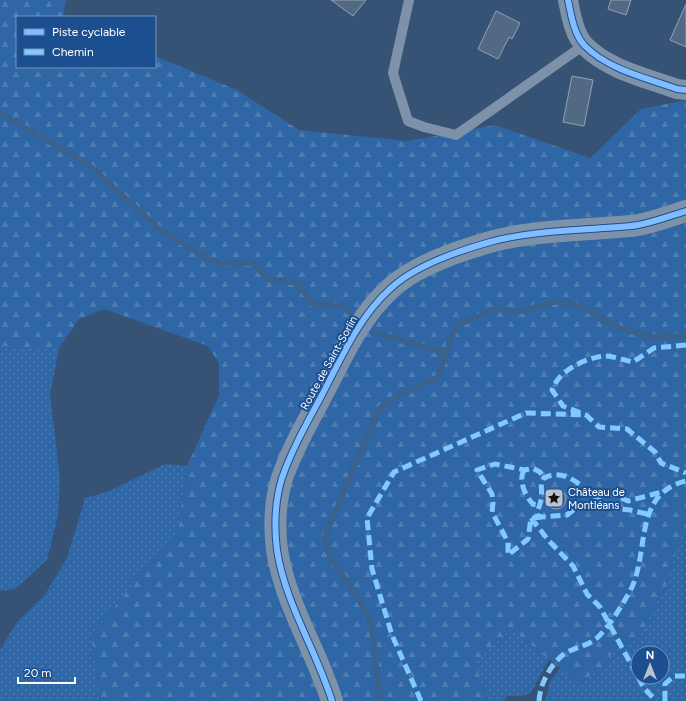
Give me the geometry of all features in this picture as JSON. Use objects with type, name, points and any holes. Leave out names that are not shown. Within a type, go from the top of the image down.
[{"type":"street","points":[[568,0],[576,31],[584,46],[618,68],[677,89],[686,90]]},
{"type":"street","name":"Route de Saint-Sorlin","points":[[332,701],[316,655],[284,583],[277,549],[275,527],[276,503],[283,477],[305,427],[353,336],[374,305],[391,287],[414,272],[449,255],[491,241],[542,233],[638,225],[686,211]]},
{"type":"lane","points":[[409,0],[393,73],[408,121],[424,127],[456,135],[584,46]]},
{"type":"green space","points":[[0,0],[66,0],[63,16],[16,16],[16,68],[156,68],[156,56],[237,90],[299,130],[408,141],[495,125],[590,158],[641,109],[686,100],[686,530],[683,530],[664,590],[641,636],[635,641],[616,646],[606,664],[580,684],[511,629],[475,663],[488,701],[101,701],[91,636],[135,581],[177,537],[187,466],[219,395],[219,363],[208,346],[104,309],[79,319],[59,348],[0,346]]},
{"type":"green space","points":[[9,345],[59,348],[50,395],[60,478],[58,516],[47,560],[15,589],[0,591],[0,346]]},
{"type":"green space","points":[[165,464],[187,466],[177,537],[135,581],[91,636],[101,701],[0,701],[0,650],[17,622],[44,596],[67,558],[85,498],[107,492]]},
{"type":"green space","points":[[683,530],[686,530],[686,701],[545,701],[550,681],[560,668],[580,684],[606,664],[616,646],[635,641],[664,590]]},
{"type":"green space","points":[[511,629],[549,659],[531,693],[522,696],[507,696],[504,701],[488,701],[474,663]]},
{"type":"building","points":[[331,0],[366,0],[353,16]]},
{"type":"building","points":[[611,0],[631,0],[626,15],[608,9]]},
{"type":"building","points":[[686,4],[686,47],[670,40]]},
{"type":"building","points":[[496,11],[520,23],[512,39],[509,37],[498,59],[478,49]]},
{"type":"building","points":[[572,76],[593,80],[584,126],[563,122]]},
{"type":"building","points":[[556,489],[563,492],[566,499],[563,506],[556,509],[549,506],[546,499],[549,492]]},
{"type":"waterway","points":[[0,113],[89,165],[158,228],[190,248],[218,264],[253,263],[267,279],[297,283],[313,304],[344,306],[353,317]]},
{"type":"waterway","points":[[380,701],[373,635],[368,614],[331,558],[324,539],[379,409],[391,400],[438,377],[453,333],[460,324],[495,309],[518,312],[558,301],[582,307],[619,328],[651,337],[686,336]]},
{"type":"waterway","points":[[375,333],[446,353]]},
{"type":"marked path","points":[[686,345],[654,348],[633,362],[605,356],[586,360],[565,372],[555,383],[552,390],[563,406],[586,415],[599,427],[627,429],[655,452],[661,463],[686,473]]},
{"type":"marked path","points":[[421,701],[392,635],[372,569],[367,518],[394,472],[526,413],[586,415]]},
{"type":"marked path","points":[[542,517],[531,518],[528,539],[508,555],[508,542],[492,512],[492,494],[477,470],[495,464],[525,470],[532,468],[540,472],[544,478]]},
{"type":"marked path","points":[[524,470],[522,474],[523,488],[527,497],[533,504],[538,505]]},
{"type":"marked path","points":[[647,514],[630,510],[587,506],[577,507],[567,515],[542,517],[537,515],[541,497],[541,486],[544,478],[551,475],[571,478],[592,497],[599,497],[608,492],[628,501],[662,492]]},
{"type":"marked path","points":[[539,701],[541,688],[547,675],[559,658],[564,654],[590,643],[597,638],[614,617],[629,593],[636,578],[645,528],[650,512],[657,499],[669,488],[686,481]]},
{"type":"marked path","points":[[531,518],[549,541],[573,566],[587,594],[600,607],[630,662]]},
{"type":"marked path","points":[[665,701],[665,684],[674,676],[686,676]]},
{"type":"marked path","points":[[642,685],[656,701]]},
{"type":"cycle path","points":[[568,0],[570,12],[578,36],[585,46],[595,54],[605,61],[629,72],[677,89],[686,90]]},
{"type":"cycle path","points":[[332,701],[287,589],[277,550],[275,523],[282,478],[295,446],[344,353],[369,312],[390,289],[411,273],[437,260],[490,242],[532,234],[638,225],[686,211]]},
{"type":"place","name":"Château de Montléans","points":[[554,498]]}]
